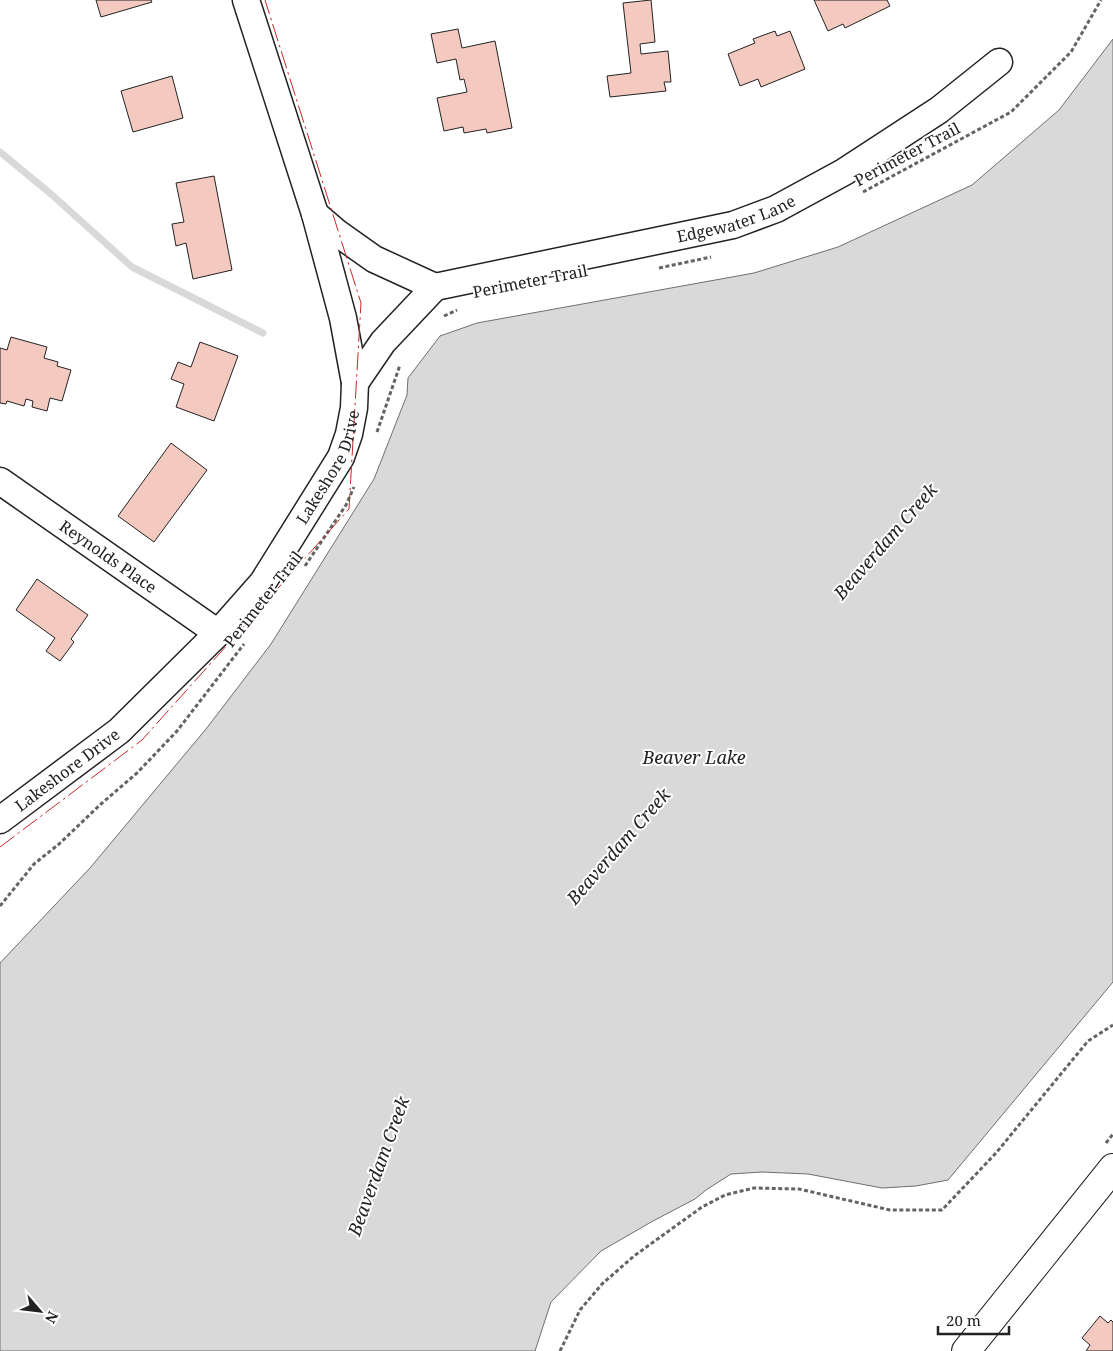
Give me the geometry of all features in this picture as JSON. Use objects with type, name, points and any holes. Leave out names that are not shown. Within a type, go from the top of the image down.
[{"type":"main road","points":[[966,1351],[1113,1168]]},
{"type":"street","name":"Lakeshore Drive","points":[[0,820],[119,731],[218,633],[263,582],[315,502],[341,457],[350,434],[355,383],[343,318],[315,214],[246,0]]},
{"type":"street","name":"Edgewater Lane","points":[[435,288],[733,225],[776,209],[844,172],[939,110],[999,62]]},
{"type":"street","points":[[315,214],[336,232],[374,259],[435,288],[383,342],[355,383]]},
{"type":"street","name":"Reynolds Place","points":[[0,481],[218,633]]},
{"type":"path","name":"Perimeter Trail","points":[[858,194],[1011,112],[1071,52],[1101,0]]},
{"type":"path","points":[[658,268],[714,256]]},
{"type":"path","name":"Perimeter Trail","points":[[439,318],[464,307]]},
{"type":"path","points":[[376,435],[401,360]]},
{"type":"path","name":"Perimeter Trail","points":[[303,569],[346,505],[358,479]]},
{"type":"path","name":"Perimeter Trail","points":[[0,906],[34,864],[59,844],[137,773],[177,731],[249,638]]},
{"type":"path","points":[[560,1351],[580,1310],[602,1284],[634,1256],[702,1207],[725,1195],[754,1188],[799,1189],[890,1210],[942,1210],[996,1153],[1088,1042],[1113,1025]]},
{"type":"water","name":"Beaver Lake","points":[[1113,39],[1113,982],[948,1180],[916,1186],[882,1188],[808,1174],[762,1172],[731,1174],[695,1199],[601,1251],[551,1302],[535,1351],[0,1351],[0,963],[90,868],[206,729],[271,644],[374,479],[407,395],[408,378],[440,336],[477,323],[754,273],[838,247],[972,185],[1059,110]]},
{"type":"building","points":[[96,0],[151,0],[152,2],[101,17]]},
{"type":"building","points":[[651,0],[655,42],[640,44],[641,54],[668,51],[671,82],[664,82],[666,91],[610,97],[607,76],[631,73],[623,3]]},
{"type":"building","points":[[814,0],[887,0],[890,6],[845,28],[843,24],[828,31]]},
{"type":"building","points":[[458,29],[462,48],[495,41],[512,128],[487,133],[486,129],[464,133],[463,127],[444,131],[437,98],[467,92],[464,79],[460,80],[456,59],[437,63],[431,34]]},
{"type":"building","points":[[775,31],[777,36],[790,31],[805,69],[761,87],[758,79],[740,86],[728,54],[755,43],[753,39]]},
{"type":"building","points":[[172,76],[183,118],[133,132],[121,91]]},
{"type":"building","points":[[214,176],[232,270],[193,279],[186,243],[176,246],[172,224],[184,222],[176,183]]},
{"type":"building","points":[[11,337],[47,347],[44,358],[58,362],[57,366],[71,370],[62,401],[50,398],[47,411],[32,407],[33,401],[26,399],[24,406],[7,401],[6,404],[0,403],[0,348],[7,350]]},
{"type":"building","points":[[200,342],[238,356],[214,421],[176,407],[184,384],[171,379],[178,362],[191,367]]},
{"type":"building","points":[[171,443],[207,470],[154,542],[118,516]]},
{"type":"building","points":[[37,579],[88,615],[71,639],[74,642],[60,661],[46,651],[55,638],[16,610]]},
{"type":"building","points":[[1100,1316],[1108,1323],[1111,1320],[1113,1322],[1113,1351],[1086,1351],[1090,1345],[1082,1338]]},
{"type":"waterway","points":[[0,152],[51,194],[132,267],[263,333]]},
{"type":"power","points":[[0,847],[142,740],[349,509],[361,303],[265,0]]},
{"type":"water label","name":"Beaverdam Creek","points":[[885,541]]},
{"type":"water label","name":"Beaverdam Creek","points":[[618,846]]},
{"type":"water label","name":"Beaverdam Creek","points":[[378,1166]]}]
